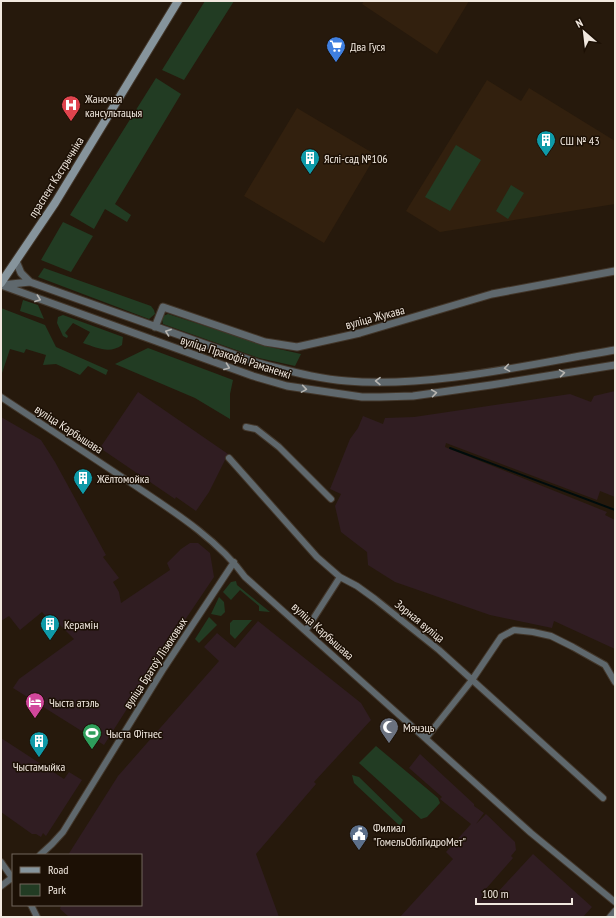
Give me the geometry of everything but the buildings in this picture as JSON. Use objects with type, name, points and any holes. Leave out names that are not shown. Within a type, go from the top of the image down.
[{"type":"main road","name":"праспект Кастрычніка","points":[[1,284],[58,196],[178,1]]},
{"type":"street","points":[[16,261],[21,273],[30,282]]},
{"type":"street","name":"вуліца Жукава","points":[[155,327],[163,307],[265,342],[297,347],[360,332],[492,294],[615,272]]},
{"type":"street","name":"вуліца Пракофія Раманенкі","points":[[1,284],[30,282],[258,363],[291,372],[347,381],[396,382],[447,377],[615,350]]},
{"type":"street","name":"вуліца Пракофія Раманенкі","points":[[1,284],[183,351],[287,386],[362,397],[413,396],[615,365]]},
{"type":"street","points":[[183,351],[190,347],[188,339]]},
{"type":"street","points":[[287,386],[282,382],[282,377],[291,372]]},
{"type":"street","name":"вуліца Карбышава","points":[[1,397],[177,514],[234,562],[245,577],[531,833],[615,902]]},
{"type":"street","points":[[246,427],[256,429],[279,447],[331,499]]},
{"type":"street","name":"Зорная вуліца","points":[[229,458],[317,557],[340,577],[358,586],[408,624],[603,798]]},
{"type":"street","name":"вуліца Братоў Лізюковых","points":[[41,854],[63,832],[164,668],[234,562]]},
{"type":"street","points":[[306,630],[340,577]]},
{"type":"street","points":[[426,738],[472,680],[501,637],[514,630],[551,636],[573,647],[605,665],[615,682]]},
{"type":"street","points":[[1,862],[12,877]]},
{"type":"street","points":[[1,886],[12,879]]},
{"type":"street","points":[[32,906],[37,917]]},
{"type":"street","points":[[610,917],[615,910]]},
{"type":"shaded area","points":[[364,1],[469,1],[437,54],[362,4]]},
{"type":"shaded area","points":[[487,80],[521,101],[529,88],[615,141],[615,204],[440,232],[406,211]]},
{"type":"shaded area","points":[[297,108],[376,155],[324,243],[244,196]]},
{"type":"shaded area","points":[[615,391],[615,497],[600,491],[597,500],[446,443],[445,447],[607,512],[605,515],[615,520],[615,649],[554,621],[552,628],[490,615],[395,582],[368,565],[367,552],[341,532],[335,506],[341,494],[330,489],[350,439],[358,428],[363,416],[383,424],[385,418],[414,417],[570,394],[591,402],[594,396]]},
{"type":"shaded area","points":[[138,392],[228,454],[209,492],[196,511],[176,497],[175,499],[100,448]]},
{"type":"shaded area","points":[[1,417],[41,440],[55,462],[106,555],[103,557],[119,578],[113,582],[119,592],[121,603],[170,570],[167,563],[181,549],[190,543],[198,543],[210,553],[214,577],[158,660],[104,745],[13,688],[19,679],[74,639],[55,620],[51,622],[42,612],[20,630],[9,616],[1,621]]},
{"type":"shaded area","points":[[258,621],[361,703],[371,720],[314,782],[316,784],[256,854],[279,917],[69,917],[60,909],[61,906],[142,906],[142,854],[69,854],[118,776],[219,661],[204,647],[217,633],[235,648]]},
{"type":"shaded area","points":[[1,738],[64,779],[69,772],[82,780],[46,836],[43,833],[41,837],[36,834],[32,834],[1,812]]},
{"type":"shaded area","points":[[420,754],[474,804],[474,806],[484,813],[476,824],[486,814],[515,842],[516,850],[511,856],[513,858],[484,891],[496,894],[533,854],[592,907],[583,917],[400,917],[453,859],[446,852],[471,824],[440,799],[442,797],[409,768]]},
{"type":"green space","points":[[205,1],[234,1],[184,80],[162,70]]},
{"type":"green space","points":[[156,78],[181,94],[115,204],[131,215],[127,222],[105,209],[94,229],[70,215]]},
{"type":"green space","points":[[456,145],[481,160],[450,211],[425,197]]},
{"type":"green space","points":[[511,185],[524,193],[508,219],[496,211]]},
{"type":"green space","points":[[63,222],[93,236],[71,272],[41,260]]},
{"type":"green space","points":[[44,268],[151,306],[155,314],[149,319],[38,277]]},
{"type":"green space","points":[[23,300],[38,305],[44,319],[20,311]]},
{"type":"green space","points":[[1,308],[45,325],[56,347],[108,370],[106,375],[88,366],[80,375],[56,364],[43,365],[46,355],[26,349],[24,353],[10,349],[1,376]]},
{"type":"green space","points":[[168,314],[270,347],[301,354],[295,366],[259,358],[163,324],[163,316]]},
{"type":"green space","points":[[63,315],[123,337],[122,345],[108,350],[83,343],[90,332],[73,323],[65,333],[68,336],[67,338],[63,336],[57,323],[58,317]]},
{"type":"green space","points":[[148,348],[233,380],[230,394],[230,419],[195,398],[115,364]]},
{"type":"green space","points":[[236,581],[237,585],[270,612],[259,611],[259,606],[240,590],[231,600],[223,592],[231,582]]},
{"type":"green space","points":[[219,597],[224,602],[225,612],[221,616],[211,614]]},
{"type":"green space","points":[[209,617],[217,625],[199,643],[195,639]]},
{"type":"green space","points":[[233,620],[252,620],[235,639],[230,634],[230,623]]},
{"type":"green space","points":[[376,746],[438,798],[440,803],[427,817],[421,819],[359,763]]},
{"type":"green space","points":[[352,775],[359,777],[403,820],[400,826],[354,783]]},
{"type":"waterway","points":[[450,448],[615,510]]},
{"type":"place","name":"Два Гуся","points":[[336,63]]},
{"type":"place","name":"Жаночая кансультацыя","points":[[71,122]]},
{"type":"place","name":"СШ № 43","points":[[546,157]]},
{"type":"place","name":"Яслі-сад №106","points":[[310,175]]},
{"type":"place","name":"Жёлтомойка","points":[[83,495]]},
{"type":"place","name":"Керамін","points":[[50,641]]},
{"type":"place","name":"Чыста атэль","points":[[35,719]]},
{"type":"place","name":"Мячэць","points":[[389,744]]},
{"type":"place","name":"Чыста Фітнес","points":[[92,750]]},
{"type":"place","name":"Чыстамыйка","points":[[39,758]]},
{"type":"place","name":"Филиал \"ГомельОблГидроМет\"","points":[[359,851]]}]
